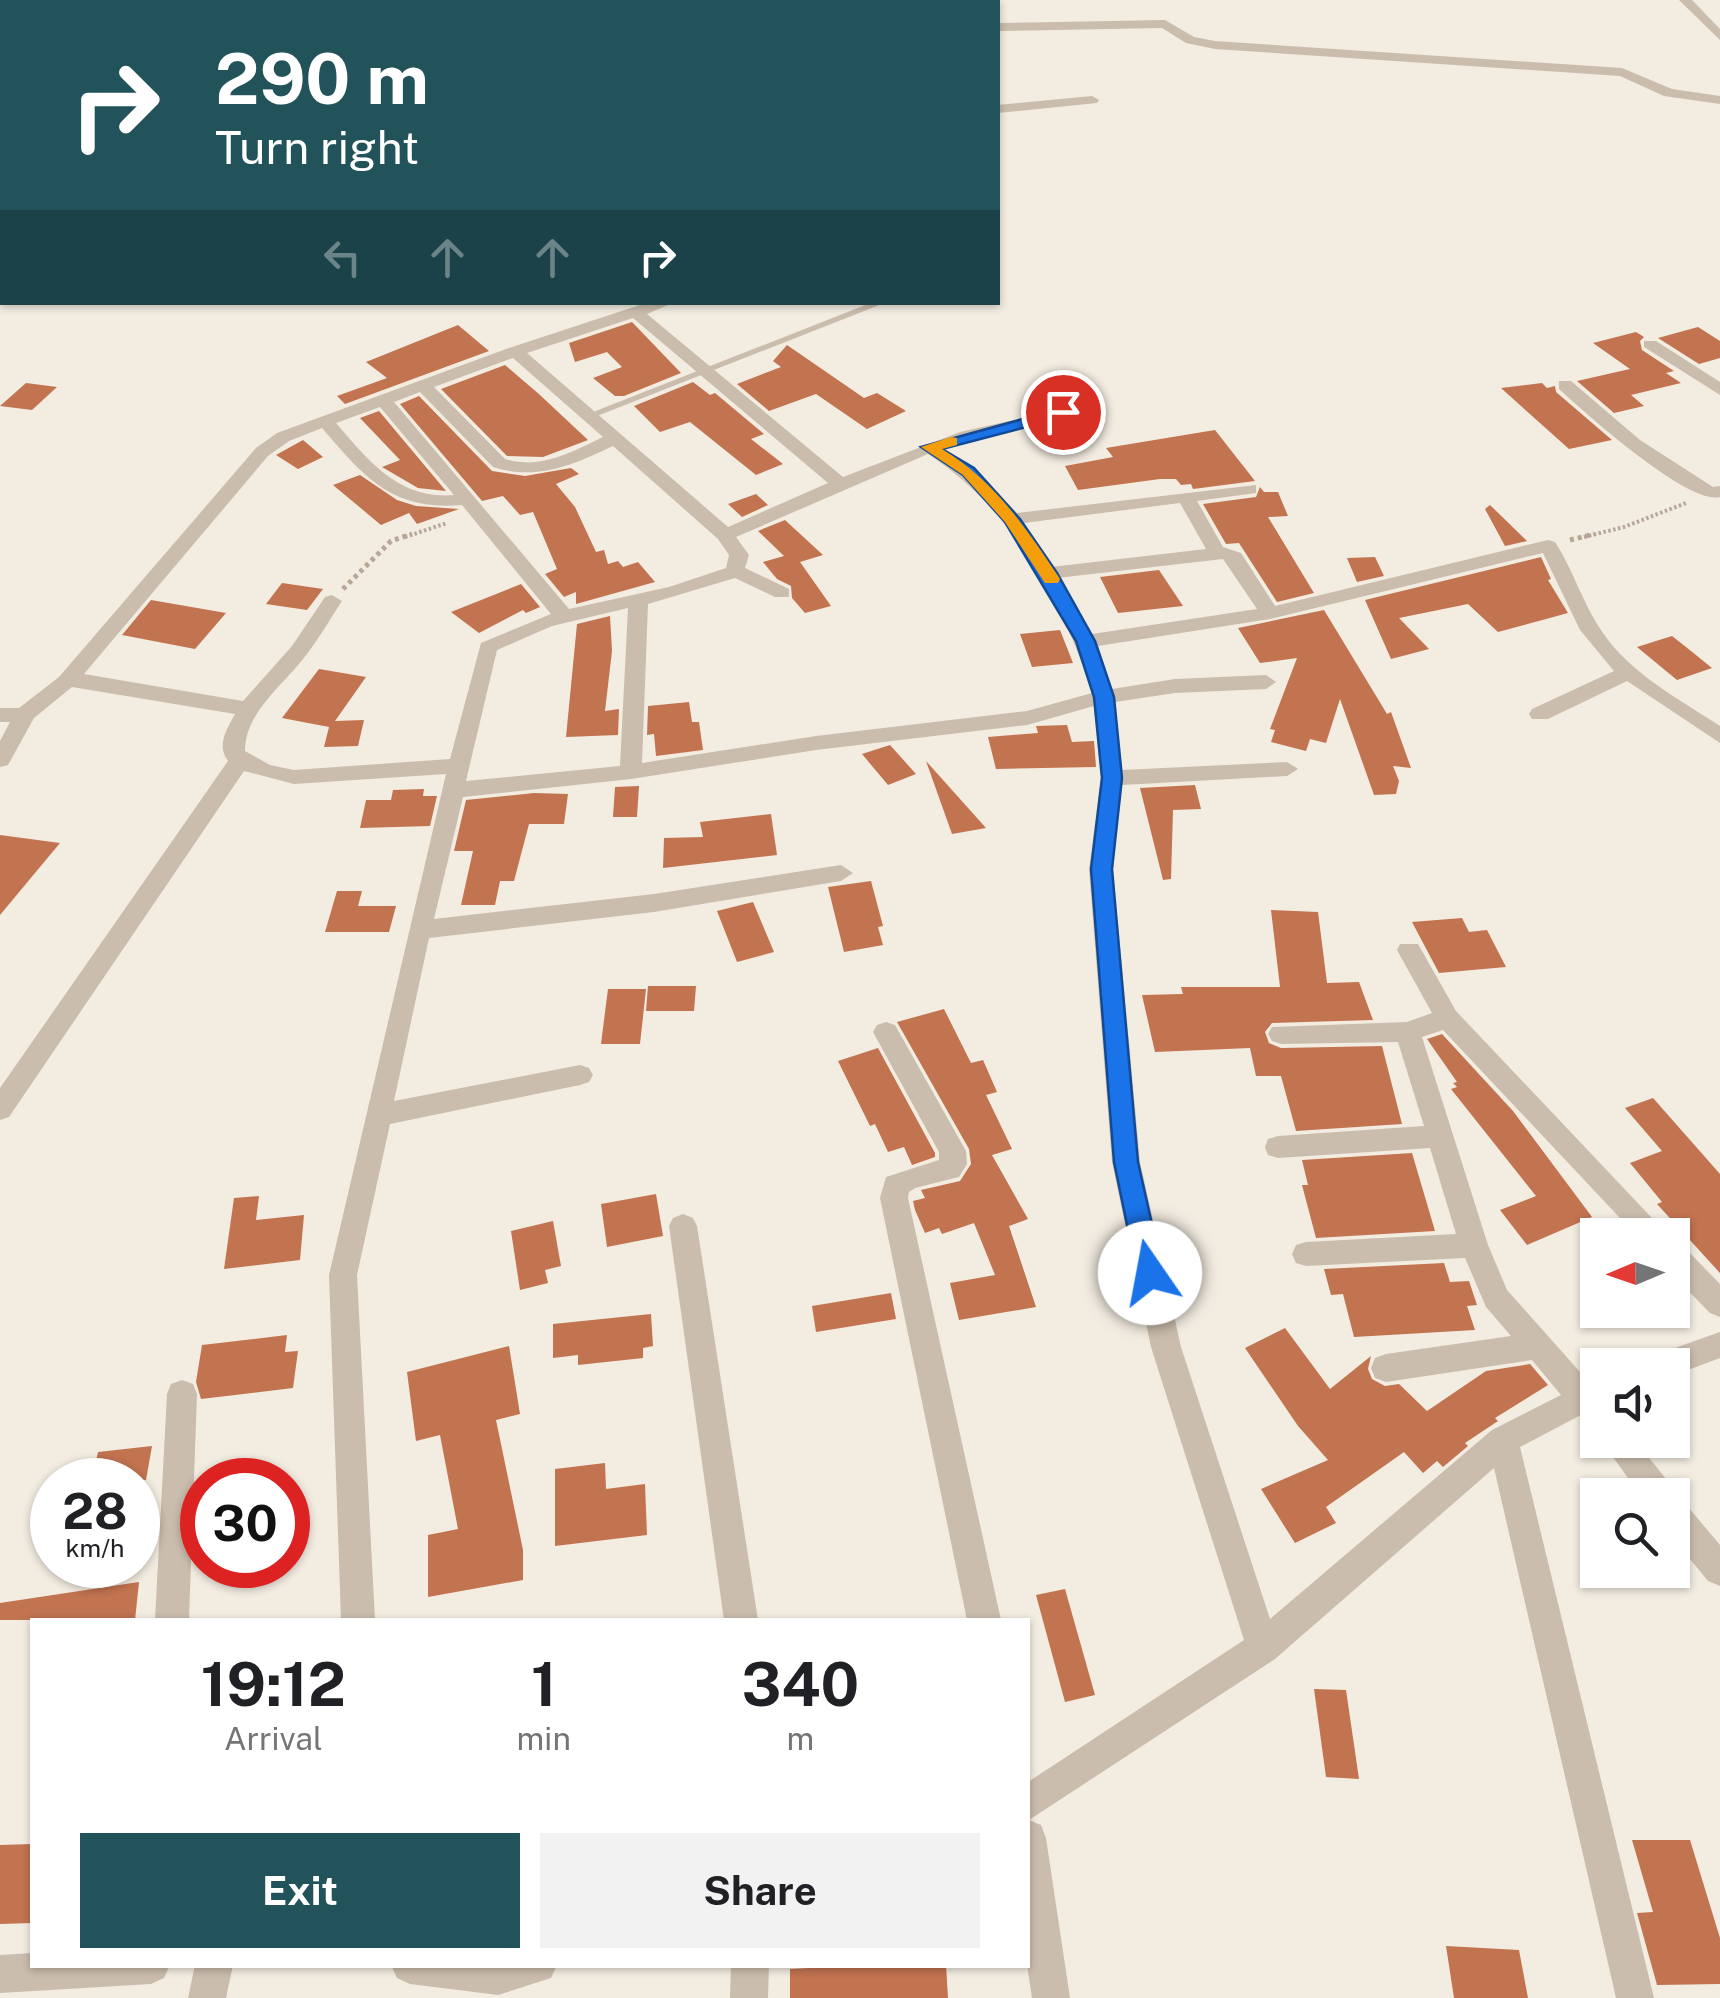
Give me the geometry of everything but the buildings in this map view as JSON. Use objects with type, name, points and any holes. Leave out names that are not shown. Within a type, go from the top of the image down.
[{"type":"street","points":[[1684,0],[1720,36]]},
{"type":"street","points":[[1000,27],[1165,24],[1190,40],[1215,45],[1622,72],[1668,93],[1720,100]]},
{"type":"street","points":[[1000,109],[1092,100]]},
{"type":"street","points":[[0,760],[25,715],[68,680],[262,452],[283,438],[382,400],[659,305]]},
{"type":"street","points":[[636,313],[839,482]]},
{"type":"street","points":[[1650,344],[1720,390]]},
{"type":"street","points":[[516,351],[725,535],[739,556],[735,571]]},
{"type":"street","points":[[1566,384],[1620,436],[1715,493]]},
{"type":"street","points":[[423,385],[498,463],[512,469],[534,469],[566,460],[614,439]]},
{"type":"street","points":[[382,400],[566,618]]},
{"type":"street","points":[[725,535],[767,520],[839,482],[929,447],[1097,404]]},
{"type":"street","points":[[325,422],[365,466],[404,496],[476,507]]},
{"type":"street","points":[[929,447],[968,472],[1012,519],[1086,641],[1104,697],[1112,778],[1102,869],[1126,1162],[1166,1348],[1263,1647]]},
{"type":"street","points":[[1012,519],[1250,489]]},
{"type":"street","points":[[1186,497],[1218,553]]},
{"type":"street","points":[[1086,641],[1270,613],[1548,546],[1565,572],[1572,601],[1598,642],[1629,672],[1720,736]]},
{"type":"street","points":[[1048,573],[1218,553],[1234,556],[1270,613]]},
{"type":"street","points":[[358,1618],[343,1275],[419,930],[488,647],[514,630],[638,602],[711,582],[735,571],[782,592]]},
{"type":"street","points":[[332,601],[300,651],[248,710],[232,747],[240,760],[257,769],[294,777],[457,778],[631,772],[816,743],[1027,718],[1104,697],[1175,686],[1266,682]]},
{"type":"street","points":[[631,772],[638,602]]},
{"type":"street","points":[[1540,714],[1629,672]]},
{"type":"street","points":[[68,680],[248,710]]},
{"type":"street","points":[[0,715],[25,715]]},
{"type":"street","points":[[0,1109],[240,760]]},
{"type":"street","points":[[1112,778],[1287,768]]},
{"type":"street","points":[[419,930],[654,904],[841,873]]},
{"type":"street","points":[[1408,950],[1447,1018],[1638,1218]]},
{"type":"street","points":[[1281,1034],[1408,1032],[1447,1018]]},
{"type":"street","points":[[886,1032],[952,1151],[953,1164],[949,1169],[909,1178],[896,1185],[894,1198],[984,1618]]},
{"type":"street","points":[[1408,1032],[1474,1245],[1496,1298],[1580,1389]]},
{"type":"street","points":[[380,1115],[580,1075]]},
{"type":"street","points":[[1278,1148],[1442,1136]]},
{"type":"street","points":[[683,1226],[742,1618]]},
{"type":"street","points":[[1306,1254],[1474,1245]]},
{"type":"street","points":[[1690,1273],[1720,1304]]},
{"type":"street","points":[[1690,1356],[1720,1345]]},
{"type":"street","points":[[1386,1368],[1538,1346]]},
{"type":"street","points":[[172,1618],[182,1394]]},
{"type":"street","points":[[1030,1801],[1263,1647],[1504,1440],[1580,1406]]},
{"type":"street","points":[[1504,1440],[1635,1998]]},
{"type":"street","points":[[1630,1458],[1646,1478]]},
{"type":"street","points":[[1690,1534],[1720,1570]]},
{"type":"street","points":[[1030,1853],[1050,1998]]},
{"type":"street","points":[[0,1974],[101,1968]]},
{"type":"street","points":[[206,1998],[213,1968]]},
{"type":"street","points":[[422,1968],[497,1987],[532,1968]]},
{"type":"street","points":[[749,1998],[750,1968]]},
{"type":"lane","points":[[588,416],[875,305]]},
{"type":"path","points":[[1548,546],[1624,527],[1715,493]]},
{"type":"path","points":[[332,601],[391,541],[476,507]]},
{"type":"slow traffic","points":[[951,441],[929,447],[968,472],[1012,519],[1051,579]]},
{"type":"route","points":[[1063,412],[929,447],[968,472],[1012,519],[1086,641],[1104,697],[1112,778],[1102,869],[1126,1162],[1150,1273]]}]
